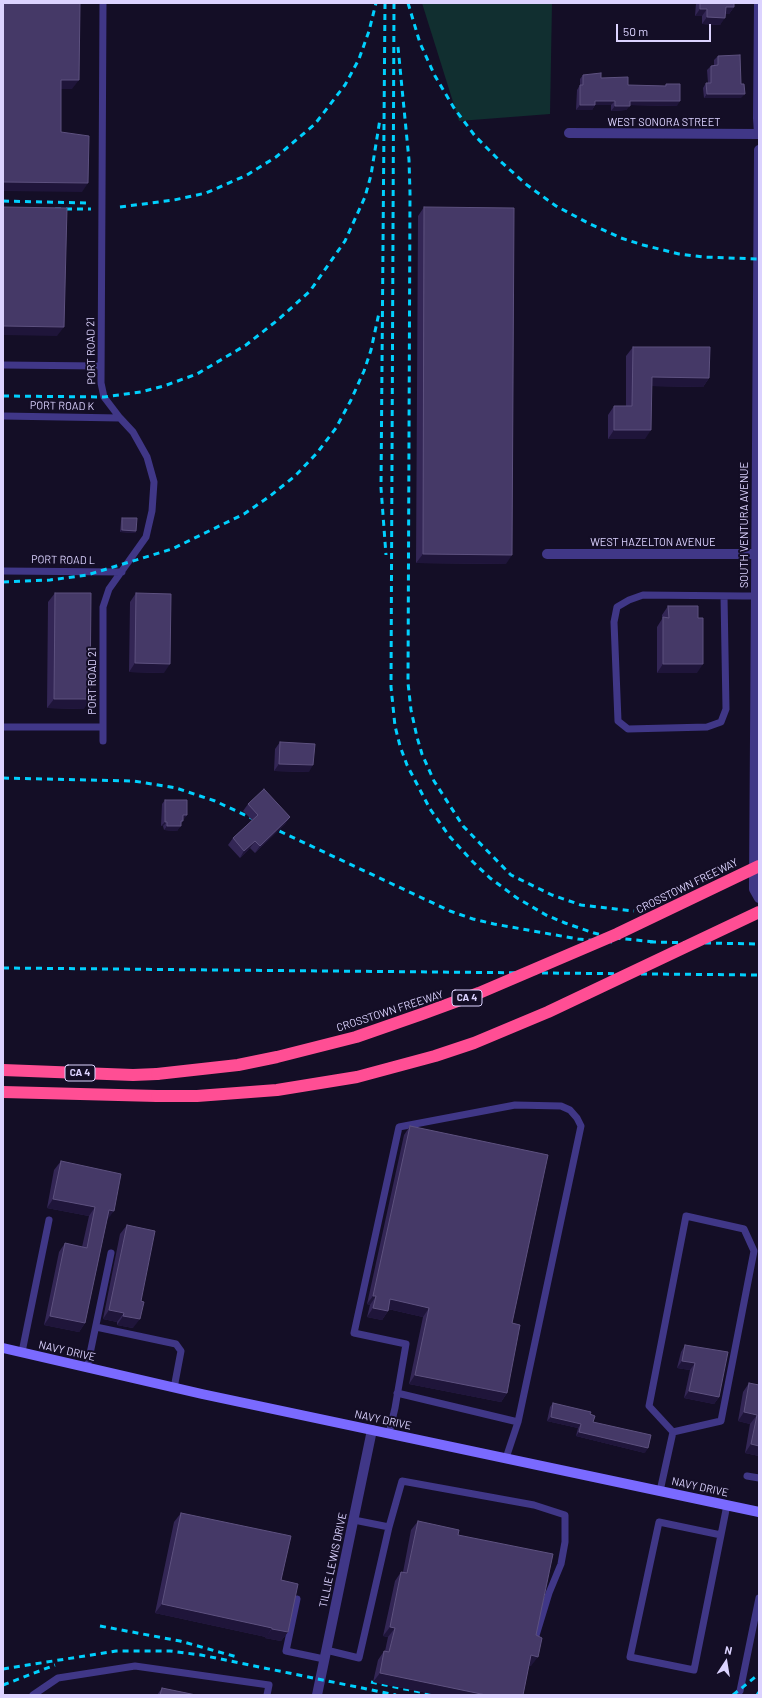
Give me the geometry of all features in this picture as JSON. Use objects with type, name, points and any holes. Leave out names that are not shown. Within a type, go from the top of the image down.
[{"type":"highway","name":"CROSSTOWN FREEWAY","points":[[3,1070],[97,1074],[158,1074],[231,1066],[277,1057],[356,1037],[479,993],[589,946],[759,866]]},
{"type":"highway","name":"CA 4","points":[[3,1092],[204,1096],[277,1090],[357,1077],[435,1056],[474,1043],[548,1012],[759,912]]},
{"type":"street","points":[[759,3],[759,134]]},
{"type":"street","name":"WEST SONORA STREET","points":[[569,133],[759,134]]},
{"type":"street","name":"SOUTH VENTURA AVENUE","points":[[759,150],[754,884],[754,889],[759,898]]},
{"type":"street","name":"WEST HAZELTON AVENUE","points":[[547,554],[757,554]]},
{"type":"street","name":"NAVY DRIVE","points":[[3,1348],[174,1388],[759,1512]]},
{"type":"street","name":"TILLIE LEWIS DRIVE","points":[[317,1695],[372,1430]]},
{"type":"lane","name":"PORT ROAD 21","points":[[103,3],[101,383],[104,397],[133,432],[147,457],[154,482],[152,511],[146,537],[109,589],[103,607],[103,741]]},
{"type":"lane","points":[[3,365],[101,366]]},
{"type":"lane","name":"PORT ROAD K","points":[[3,416],[120,418]]},
{"type":"lane","name":"PORT ROAD L","points":[[3,571],[122,572]]},
{"type":"lane","points":[[724,596],[726,709],[721,722],[708,727],[628,729],[618,721],[616,707],[614,622],[617,607],[629,600],[643,595],[755,596]]},
{"type":"lane","points":[[3,727],[103,727]]},
{"type":"lane","points":[[389,1434],[406,1344],[354,1333],[399,1127],[515,1105],[561,1106],[570,1110],[577,1118],[581,1126],[518,1422],[506,1458]]},
{"type":"lane","points":[[686,1216],[744,1229],[754,1251],[721,1421],[673,1432],[649,1406],[686,1216]]},
{"type":"lane","points":[[22,1352],[49,1220]]},
{"type":"lane","points":[[87,1368],[111,1253]]},
{"type":"lane","points":[[96,1327],[176,1344],[181,1351],[174,1388]]},
{"type":"lane","points":[[397,1394],[518,1422]]},
{"type":"lane","points":[[660,1491],[673,1432]]},
{"type":"lane","points":[[747,1476],[759,1478]]},
{"type":"lane","points":[[297,1599],[286,1651],[359,1658],[389,1527],[402,1481],[534,1505],[565,1515],[565,1542],[561,1564],[549,1593],[534,1642]]},
{"type":"lane","points":[[721,1535],[659,1522],[630,1657],[694,1670],[728,1505]]},
{"type":"lane","points":[[354,1520],[389,1527]]},
{"type":"lane","points":[[737,1695],[740,1691],[759,1598]]},
{"type":"lane","points":[[33,1695],[58,1678],[135,1666],[269,1685],[267,1695]]},
{"type":"green space","points":[[422,3],[552,3],[550,114],[459,121]]},
{"type":"building","points":[[3,3],[80,3],[79,80],[61,80],[61,132],[89,136],[88,183],[3,182]]},
{"type":"building","points":[[700,3],[734,3],[734,7],[726,7],[725,18],[707,17],[707,9],[700,9]]},
{"type":"building","points":[[740,55],[741,84],[744,84],[745,94],[707,94],[706,83],[711,83],[711,66],[718,65],[718,56]]},
{"type":"building","points":[[601,73],[601,78],[628,77],[628,85],[666,86],[666,84],[680,84],[680,101],[630,101],[630,106],[615,106],[615,101],[595,101],[595,105],[580,105],[580,85],[583,85],[583,75]]},
{"type":"building","points":[[3,207],[67,208],[64,327],[3,326]]},
{"type":"building","points":[[424,207],[514,208],[512,555],[423,554]]},
{"type":"building","points":[[633,347],[710,347],[709,378],[652,377],[651,430],[614,430],[614,406],[632,406]]},
{"type":"building","points":[[122,518],[137,518],[136,531],[122,530]]},
{"type":"building","points":[[55,593],[91,593],[90,699],[54,699]]},
{"type":"building","points":[[136,593],[171,594],[170,664],[135,663]]},
{"type":"building","points":[[668,606],[698,606],[698,618],[703,618],[703,664],[663,664],[663,617],[669,618]]},
{"type":"building","points":[[280,742],[315,744],[313,765],[279,764]]},
{"type":"building","points":[[264,789],[290,817],[260,846],[255,841],[244,851],[233,838],[258,815],[248,804]]},
{"type":"building","points":[[165,800],[187,800],[187,815],[183,815],[181,826],[167,826],[167,822],[165,822]]},
{"type":"building","points":[[410,1126],[548,1155],[512,1323],[520,1325],[507,1393],[415,1375],[429,1308],[390,1299],[388,1311],[373,1308],[376,1296],[373,1296]]},
{"type":"building","points":[[61,1161],[121,1174],[114,1211],[109,1210],[85,1323],[50,1316],[65,1243],[87,1248],[95,1207],[53,1199]]},
{"type":"building","points":[[127,1225],[155,1231],[141,1301],[144,1302],[140,1319],[123,1316],[124,1313],[109,1310]]},
{"type":"building","points":[[685,1345],[728,1352],[719,1397],[689,1391],[695,1363],[682,1361]]},
{"type":"building","points":[[749,1383],[759,1385],[759,1446],[751,1444],[757,1415],[744,1412]]},
{"type":"building","points":[[553,1403],[591,1412],[590,1414],[595,1416],[593,1422],[651,1435],[648,1448],[579,1432],[581,1424],[551,1417]]},
{"type":"building","points":[[181,1513],[291,1536],[281,1580],[298,1584],[288,1632],[162,1604]]},
{"type":"building","points":[[418,1521],[459,1530],[458,1535],[553,1554],[536,1635],[542,1638],[538,1657],[531,1655],[523,1695],[486,1695],[380,1673],[384,1651],[389,1652],[395,1628],[390,1627],[401,1572],[407,1573]]},
{"type":"building","points":[[162,1688],[196,1695],[160,1695]]},
{"type":"railway","points":[[120,207],[174,200],[206,193],[247,175],[276,157],[315,124],[345,85],[359,59],[369,31],[376,3]]},
{"type":"railway","points":[[385,3],[381,488],[386,555]]},
{"type":"railway","points":[[394,3],[391,687],[395,726],[400,746],[407,765],[430,809],[450,837],[490,878],[517,898],[546,915],[565,923],[594,933],[615,938],[656,942]]},
{"type":"railway","points":[[408,3],[420,43],[435,76],[454,108],[475,136],[527,185],[556,206],[621,238],[679,254],[703,257],[759,259]]},
{"type":"railway","points":[[398,47],[409,160],[410,193],[408,683],[411,710],[417,737],[422,754],[434,781],[463,826],[511,875],[552,895],[581,905],[634,911]]},
{"type":"railway","points":[[3,396],[104,397],[141,392],[164,386],[197,374],[246,345],[279,319],[310,291],[345,241],[365,197],[371,175],[380,119]]},
{"type":"railway","points":[[3,201],[88,203]]},
{"type":"railway","points":[[55,209],[91,209]]},
{"type":"railway","points":[[3,582],[50,580],[87,575],[172,549],[244,514],[270,496],[295,476],[317,453],[336,428],[364,371],[371,350],[379,313]]},
{"type":"railway","points":[[3,778],[134,781],[176,788],[215,801],[450,911],[494,924],[578,939],[612,942]]},
{"type":"railway","points":[[650,942],[759,944]]},
{"type":"railway","points":[[3,968],[759,975]]},
{"type":"railway","points":[[100,1626],[180,1641],[237,1657]]},
{"type":"railway","points":[[3,1669],[116,1651],[170,1651],[201,1655],[396,1695]]},
{"type":"railway","points":[[3,1685],[55,1665]]},
{"type":"railway","points":[[733,1695],[759,1674]]},
{"type":"railway","points":[[371,1682],[434,1695]]}]
